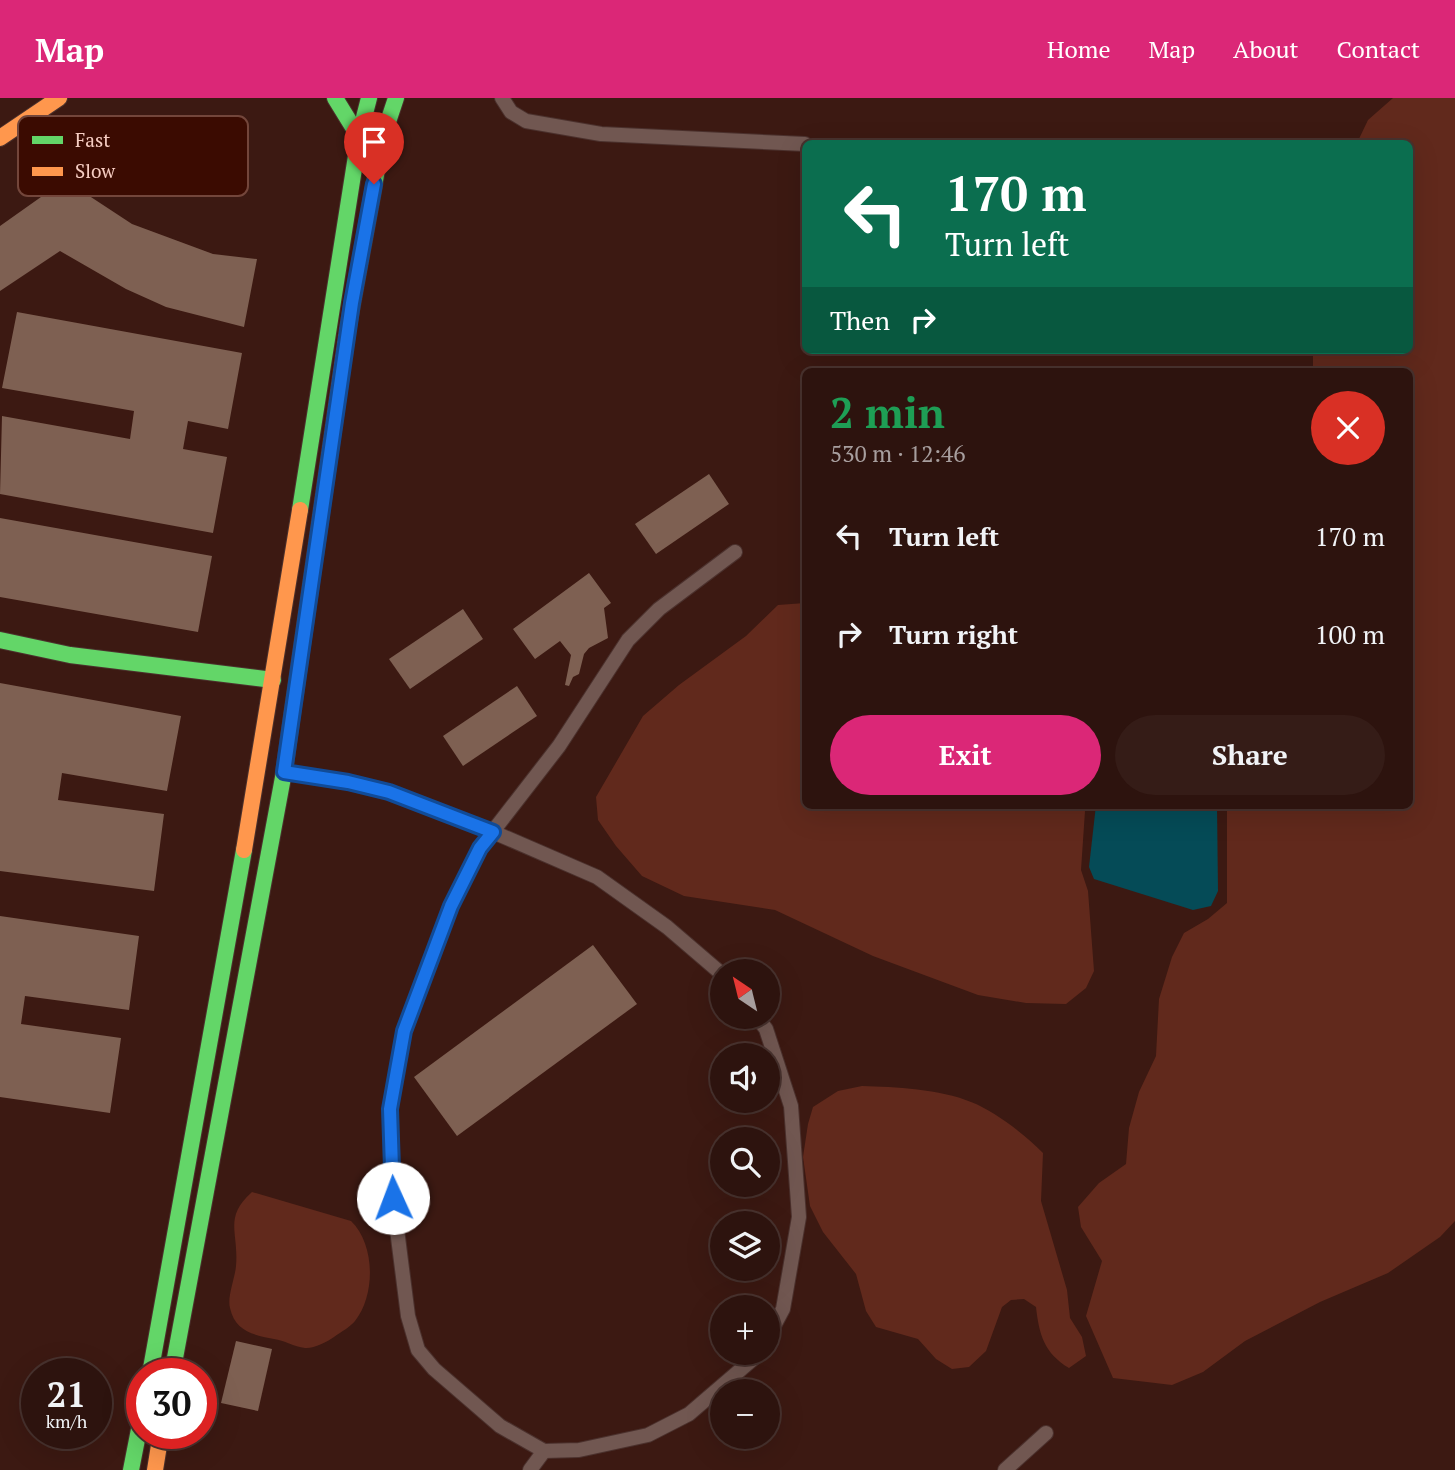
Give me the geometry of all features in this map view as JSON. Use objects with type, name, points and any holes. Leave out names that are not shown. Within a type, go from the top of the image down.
[{"type":"main road","points":[[32,116],[59,98]]},
{"type":"main road","points":[[335,98],[359,136]]},
{"type":"main road","points":[[152,1358],[192,1157],[273,680],[359,136],[369,98]]},
{"type":"main road","points":[[175,1358],[284,772],[352,303],[383,137],[396,98]]},
{"type":"main road","points":[[0,138],[18,126]]},
{"type":"main road","points":[[0,640],[70,654],[273,680]]},
{"type":"main road","points":[[131,1470],[135,1449]]},
{"type":"main road","points":[[155,1470],[159,1449]]},
{"type":"street","points":[[502,98],[511,112],[526,121],[601,134],[802,144]]},
{"type":"street","points":[[735,552],[660,609],[628,640],[559,746],[480,848],[451,906],[404,1031],[390,1109],[393,1198],[408,1316],[418,1350],[434,1369],[500,1426],[544,1451],[579,1450],[648,1435],[690,1414],[746,1365]]},
{"type":"street","points":[[284,772],[348,782],[389,792],[493,832],[597,877],[667,927],[710,964]]},
{"type":"street","points":[[766,1029],[791,1106],[799,1217],[780,1315]]},
{"type":"street","points":[[1005,1470],[1046,1433]]},
{"type":"street","points":[[530,1470],[544,1451]]},
{"type":"street","points":[[543,1470],[544,1451]]},
{"type":"shaded area","points":[[1393,98],[1455,98],[1455,1221],[1440,1237],[1388,1273],[1320,1302],[1245,1341],[1203,1372],[1172,1385],[1113,1378],[1086,1316],[1102,1261],[1081,1227],[1078,1207],[1099,1183],[1126,1164],[1129,1128],[1139,1092],[1156,1056],[1159,999],[1172,957],[1184,933],[1208,919],[1227,903],[1227,809],[1413,809],[1413,368],[1313,368],[1313,354],[1413,354],[1413,140],[1358,140],[1368,120]]},
{"type":"shaded area","points":[[802,603],[802,809],[1084,809],[1081,870],[1088,891],[1094,971],[1086,988],[1066,1004],[1026,1003],[978,995],[873,956],[775,910],[684,896],[642,876],[616,846],[598,820],[596,797],[643,716],[679,685],[746,636],[778,605]]},
{"type":"shaded area","points":[[862,1086],[932,1091],[971,1102],[1009,1124],[1043,1153],[1041,1201],[1067,1290],[1070,1318],[1082,1337],[1086,1356],[1069,1368],[1054,1356],[1041,1334],[1036,1307],[1024,1299],[1011,1300],[1002,1307],[986,1351],[969,1367],[952,1369],[936,1359],[918,1339],[876,1327],[866,1311],[856,1274],[823,1232],[810,1206],[803,1157],[813,1107],[838,1091]]},
{"type":"shaded area","points":[[252,1192],[351,1221],[365,1243],[370,1270],[367,1297],[362,1310],[351,1325],[324,1343],[305,1348],[259,1336],[246,1331],[232,1316],[229,1304],[236,1266],[235,1218],[243,1201]]},
{"type":"water","points":[[1096,809],[1217,809],[1218,891],[1211,906],[1193,910],[1094,879],[1089,867]]},
{"type":"building","points":[[42,196],[89,196],[132,224],[213,254],[257,259],[244,327],[166,307],[126,289],[60,251],[0,291],[0,226]]},
{"type":"building","points":[[17,312],[242,353],[228,429],[188,421],[183,449],[227,457],[213,533],[0,494],[2,416],[130,439],[134,411],[2,388]]},
{"type":"building","points":[[709,474],[729,504],[656,554],[635,524]]},
{"type":"building","points":[[0,518],[212,556],[198,632],[0,597]]},
{"type":"building","points":[[589,573],[611,603],[604,608],[608,638],[589,648],[584,654],[579,674],[573,677],[569,686],[565,685],[571,655],[560,641],[535,659],[513,629]]},
{"type":"building","points":[[463,609],[483,639],[410,689],[389,659]]},
{"type":"building","points":[[0,683],[181,716],[167,791],[62,773],[58,800],[164,814],[154,891],[0,871]]},
{"type":"building","points":[[517,686],[537,716],[463,766],[443,736]]},
{"type":"building","points":[[0,916],[139,936],[129,1010],[25,996],[21,1024],[121,1038],[110,1113],[0,1097]]},
{"type":"building","points":[[593,945],[637,1004],[457,1136],[414,1077]]},
{"type":"building","points":[[236,1341],[272,1349],[258,1411],[221,1403]]},
{"type":"traffic: fast","points":[[335,98],[359,137]]},
{"type":"traffic: fast","points":[[300,510],[359,137],[369,98]]},
{"type":"traffic: fast","points":[[348,327],[383,137],[396,98]]},
{"type":"traffic: fast","points":[[0,640],[70,655],[273,680]]},
{"type":"traffic: fast","points":[[175,1358],[284,772],[292,715]]},
{"type":"traffic: fast","points":[[153,1358],[244,850]]},
{"type":"traffic: fast","points":[[131,1470],[135,1449]]},
{"type":"traffic: slow","points":[[32,116],[59,98]]},
{"type":"traffic: slow","points":[[0,138],[18,126]]},
{"type":"traffic: slow","points":[[292,715],[348,327]]},
{"type":"traffic: slow","points":[[244,850],[300,510]]},
{"type":"traffic: slow","points":[[155,1470],[158,1449]]},
{"type":"route","points":[[374,184],[352,303],[284,772],[348,782],[389,792],[493,832],[480,848],[451,906],[404,1031],[390,1109],[393,1198]]}]
